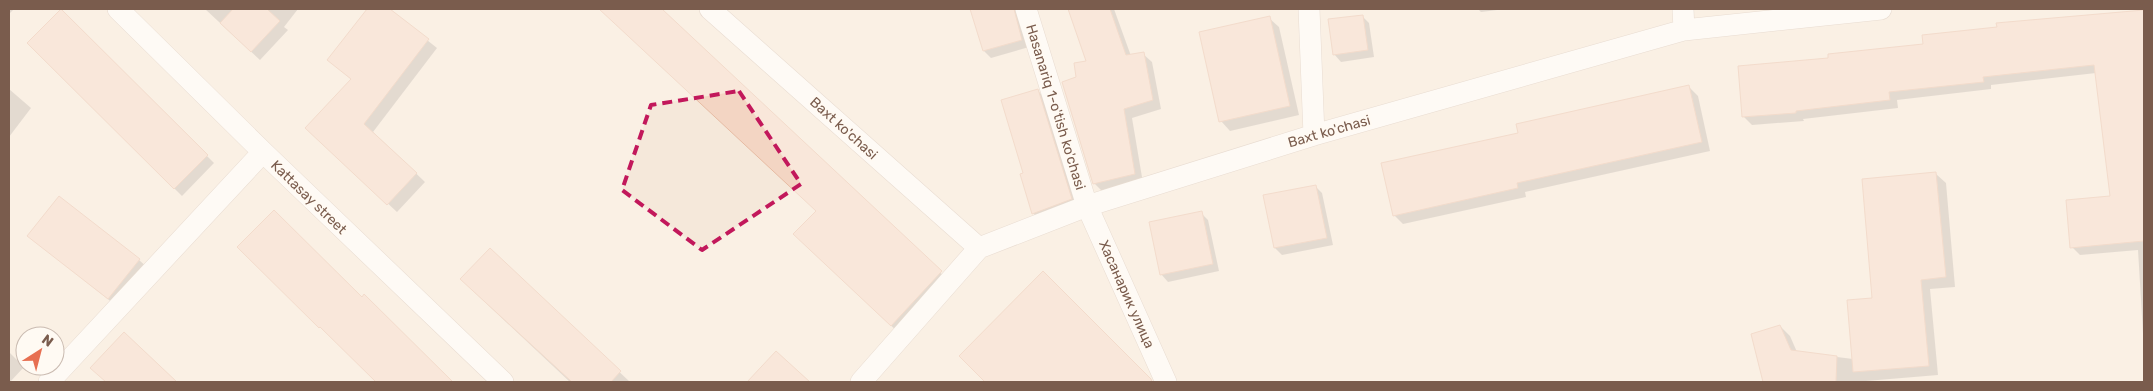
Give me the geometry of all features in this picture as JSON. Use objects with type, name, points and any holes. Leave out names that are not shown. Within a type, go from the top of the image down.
[{"type":"street","name":"Kattasay street","points":[[118,9],[263,152],[503,382]]},
{"type":"street","name":"Baxt ko'chasi","points":[[710,9],[979,248]]},
{"type":"street","name":"Hasanariq 1-o'tish ko'chasi","points":[[1026,9],[1087,206]]},
{"type":"street","points":[[1309,9],[1314,135]]},
{"type":"street","points":[[1682,9],[1684,30]]},
{"type":"street","name":"Baxt ko'chasi","points":[[861,382],[979,248],[1087,206],[1314,135],[1684,30],[1881,9]]},
{"type":"street","points":[[52,381],[263,152]]},
{"type":"street","name":"Хасанарик улица","points":[[1087,206],[1166,382]]},
{"type":"highlighted area","points":[[739,91],[801,184],[702,250],[622,190],[651,105]]},
{"type":"shaded area","points":[[9,9],[2144,9],[2144,382],[9,382]]},
{"type":"building","points":[[61,9],[208,155],[174,189],[27,43]]},
{"type":"building","points":[[233,9],[267,9],[280,21],[251,52],[220,23]]},
{"type":"building","points":[[367,9],[390,9],[429,39],[364,124],[417,173],[387,205],[305,128],[351,79],[327,60]]},
{"type":"building","points":[[599,9],[662,9],[942,271],[891,326],[793,234],[816,211]]},
{"type":"building","points":[[970,9],[1014,9],[1022,40],[983,51]]},
{"type":"building","points":[[1068,9],[1110,9],[1126,55],[1144,52],[1153,100],[1124,109],[1135,174],[1093,184],[1062,82],[1076,77],[1074,63],[1086,61]]},
{"type":"building","points":[[2144,10],[2144,241],[2070,248],[2066,200],[2110,196],[2094,65],[1983,77],[1984,82],[1889,92],[1890,100],[1796,111],[1796,113],[1742,117],[1738,66],[1828,58],[1828,54],[1923,44],[1922,35],[1997,27],[1996,23]]},
{"type":"building","points":[[1363,15],[1368,50],[1333,55],[1328,19]]},
{"type":"building","points":[[1270,16],[1290,106],[1219,122],[1199,32]]},
{"type":"building","points":[[1689,85],[1702,142],[1517,183],[1518,188],[1393,216],[1381,163],[1518,133],[1516,124]]},
{"type":"building","points":[[1038,89],[1072,199],[1032,214],[1020,174],[1023,173],[1001,100]]},
{"type":"building","points":[[1936,172],[1946,277],[1921,280],[1929,366],[1853,372],[1847,300],[1872,298],[1862,179]]},
{"type":"building","points":[[1316,185],[1327,238],[1274,248],[1263,195]]},
{"type":"building","points":[[59,196],[140,259],[108,299],[27,236]]},
{"type":"building","points":[[274,210],[362,297],[364,294],[453,382],[376,382],[319,328],[237,247]]},
{"type":"building","points":[[1202,211],[1213,264],[1160,275],[1149,222]]},
{"type":"building","points":[[490,248],[621,371],[611,382],[572,382],[460,279]]},
{"type":"building","points":[[1043,271],[1152,382],[985,382],[959,356]]},
{"type":"building","points":[[1780,325],[1791,350],[1837,356],[1836,382],[1763,382],[1751,334]]},
{"type":"building","points":[[124,332],[177,382],[106,382],[90,368]]},
{"type":"building","points":[[776,351],[810,382],[747,382]]}]
